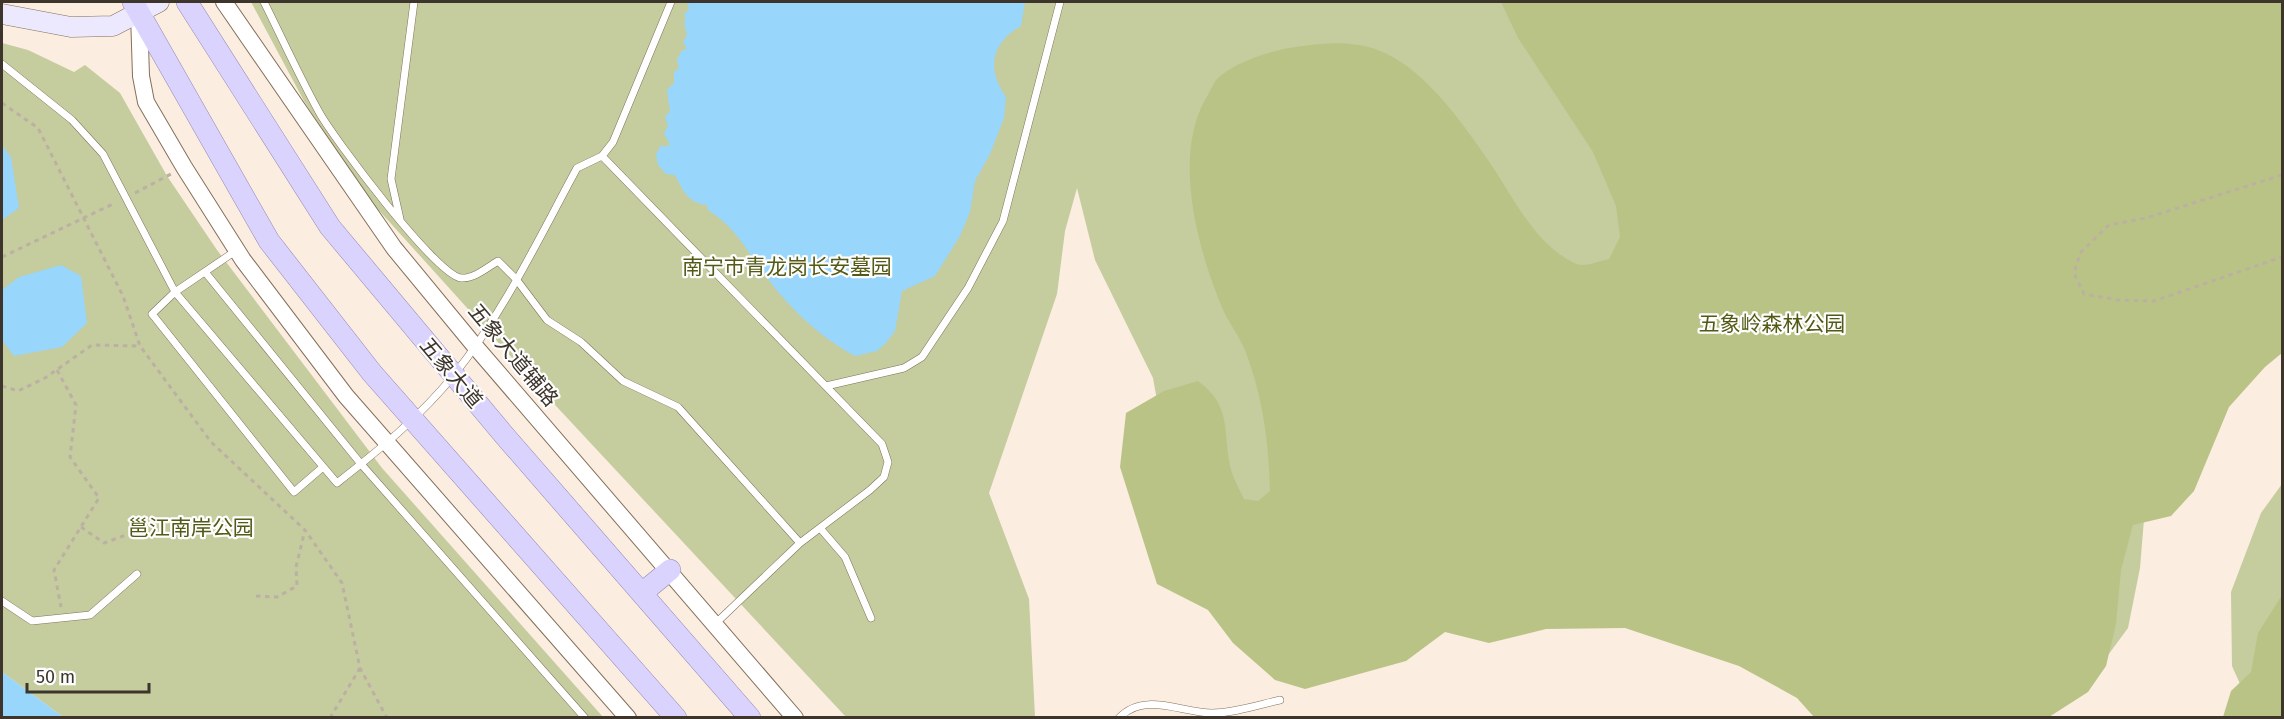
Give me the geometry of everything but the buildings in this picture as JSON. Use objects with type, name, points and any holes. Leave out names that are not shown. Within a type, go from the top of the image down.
[{"type":"main road","points":[[2,14],[71,27],[113,26],[136,7],[159,2]]},
{"type":"main road","name":"五象大道","points":[[187,2],[330,227],[453,375],[750,717]]},
{"type":"main road","points":[[136,7],[269,241],[372,373],[676,717]]},
{"type":"main road","points":[[642,593],[669,570]]},
{"type":"street","name":"五象大道辅路","points":[[224,2],[394,248],[474,345],[795,717]]},
{"type":"street","points":[[136,7],[141,76],[146,102],[183,167],[237,250],[346,396],[628,717]]},
{"type":"lane","points":[[264,2],[320,114],[401,222],[446,270],[460,278],[474,275],[498,261],[516,279],[547,320],[581,342],[623,381],[678,407],[800,543]]},
{"type":"lane","points":[[401,222],[391,179],[414,2]]},
{"type":"lane","points":[[2,64],[72,120],[103,154],[175,292],[337,483],[387,444],[412,419],[453,375],[474,345],[516,279],[577,168],[602,156],[613,142],[672,2]]},
{"type":"lane","points":[[826,386],[904,368],[922,357],[968,288],[1003,221],[1060,2]]},
{"type":"lane","points":[[602,156],[882,444],[888,462],[884,477],[800,543],[716,623]]},
{"type":"lane","points":[[237,250],[175,292],[152,314],[294,492],[324,467]]},
{"type":"lane","points":[[205,272],[361,464],[585,717]]},
{"type":"lane","points":[[820,528],[845,557],[872,618]]},
{"type":"lane","points":[[2,601],[32,621],[90,615],[137,574]]},
{"type":"lane","points":[[1119,717],[1125,711],[1162,703],[1211,713],[1280,700]]},
{"type":"path","points":[[2,103],[38,128],[123,296],[140,346],[211,442],[305,530],[342,583],[360,668],[381,715],[387,717]]},
{"type":"path","points":[[2,257],[85,219],[183,167]]},
{"type":"path","points":[[2283,175],[2146,218],[2109,225],[2080,253],[2074,273],[2084,294],[2118,300],[2154,301],[2283,257]]},
{"type":"path","points":[[2,386],[18,391],[57,370],[92,345],[140,346]]},
{"type":"path","points":[[57,370],[76,405],[70,457],[99,498],[54,570],[63,618]]},
{"type":"path","points":[[81,527],[104,543],[137,531]]},
{"type":"path","points":[[256,596],[277,597],[297,586],[296,567],[305,530]]},
{"type":"path","points":[[330,717],[360,668]]},
{"type":"green space","name":"五象岭森林公园","points":[[251,2],[2282,2],[2145,507],[2140,568],[2128,628],[2094,674],[1666,629],[1348,617],[1165,445],[1153,378],[1095,260],[1077,188],[1065,231],[1057,294],[989,493],[1029,599],[1035,717],[846,717],[543,392],[366,196],[304,101]]},
{"type":"green space","name":"五象岭森林公园","points":[[1501,2],[2282,2],[2282,353],[2265,367],[2229,407],[2194,491],[2171,516],[2133,525],[2121,570],[2116,624],[2106,666],[2088,692],[2049,717],[1814,717],[1797,698],[1739,666],[1625,628],[1546,629],[1489,643],[1445,632],[1406,661],[1305,689],[1275,680],[1233,643],[1208,610],[1157,584],[1120,467],[1126,413],[1164,391],[1198,381],[1210,391],[1222,412],[1232,473],[1244,499],[1258,501],[1270,491],[1266,439],[1257,387],[1244,348],[1224,312],[1215,289],[1198,235],[1193,206],[1190,178],[1195,124],[1214,84],[1224,73],[1261,55],[1301,46],[1350,44],[1385,53],[1416,73],[1444,101],[1480,148],[1527,220],[1549,246],[1580,265],[1609,259],[1620,237],[1616,206],[1593,152],[1518,38]]},
{"type":"green space","name":"邕江南岸公园","points":[[2,43],[28,50],[74,72],[85,65],[120,93],[167,176],[217,250],[382,468],[603,717],[63,717],[2,672]]},
{"type":"green space","points":[[2282,484],[2282,717],[2255,717],[2232,666],[2231,592],[2261,513]]},
{"type":"green space","points":[[2282,595],[2282,717],[2223,717],[2231,691],[2251,672],[2258,633]]},
{"type":"water","points":[[687,2],[1025,2],[1021,26],[1003,40],[995,57],[996,76],[1006,97],[1004,118],[990,154],[975,181],[970,212],[960,236],[935,276],[902,291],[895,331],[877,351],[855,356],[816,330],[782,296],[733,231],[708,210],[707,205],[691,199],[675,175],[666,174],[658,165],[656,154],[662,144],[663,147],[670,145],[664,133],[668,126],[665,116],[670,112],[667,90],[674,83],[674,72],[679,68],[677,60],[682,50],[687,49],[683,42],[687,35],[684,14],[689,10]]},
{"type":"water","points":[[2,145],[11,157],[19,208],[2,220]]},
{"type":"water","points":[[61,265],[81,276],[87,323],[62,347],[14,356],[2,340],[2,290],[19,277]]},
{"type":"water","points":[[2,672],[63,717],[2,717]]},
{"type":"park label","name":"南宁市青龙岗长安墓园","points":[[787,267]]}]
